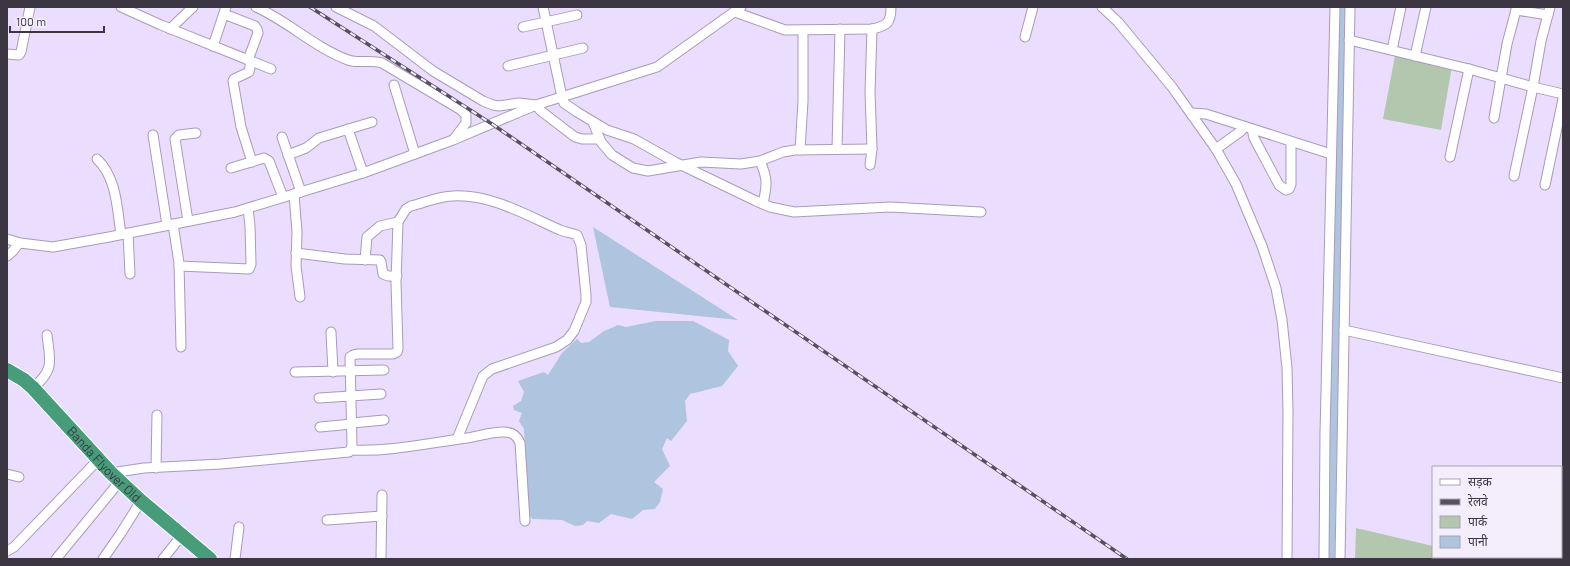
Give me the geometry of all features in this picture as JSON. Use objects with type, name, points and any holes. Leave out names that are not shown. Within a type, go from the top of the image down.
[{"type":"highway","name":"Banda Flyover Old","points":[[7,370],[24,380],[33,388],[115,477],[141,501],[208,557]]},
{"type":"street","points":[[7,54],[19,55],[21,52],[30,7]]},
{"type":"street","points":[[120,7],[170,29],[271,69]]},
{"type":"street","points":[[170,29],[193,7]]},
{"type":"street","points":[[256,7],[267,12],[339,56],[355,62],[376,61],[382,63],[461,110],[466,115],[466,123],[453,140]]},
{"type":"street","points":[[336,7],[374,26],[433,71],[483,101],[493,106],[519,103],[536,105],[541,111],[575,137],[582,140],[599,139]]},
{"type":"street","points":[[543,7],[564,103],[576,112],[607,130],[634,139],[763,204],[794,212],[890,207],[981,212]]},
{"type":"street","points":[[7,239],[19,243],[53,247],[124,234],[235,212],[363,173],[453,140],[536,105],[656,67],[738,10],[785,30],[872,29],[882,27],[887,24],[890,17],[891,7]]},
{"type":"street","points":[[1025,37],[1033,7]]},
{"type":"street","points":[[1102,7],[1118,22],[1172,87],[1216,149],[1236,184],[1262,246],[1276,288],[1282,320],[1287,368],[1287,559]]},
{"type":"street","points":[[1324,559],[1335,7]]},
{"type":"street","points":[[1340,559],[1350,7]]},
{"type":"street","points":[[1392,50],[1401,7]]},
{"type":"street","points":[[1415,56],[1426,7]]},
{"type":"street","points":[[1494,118],[1507,44],[1516,9],[1549,11],[1541,41],[1514,176]]},
{"type":"street","points":[[213,46],[225,11],[255,26],[257,29],[258,33],[250,60],[249,72],[233,81],[242,127],[252,162]]},
{"type":"street","points":[[523,27],[577,15]]},
{"type":"street","points":[[837,149],[840,29]]},
{"type":"street","points":[[870,165],[872,149],[870,92],[872,29]]},
{"type":"street","points":[[800,150],[803,101],[803,30]]},
{"type":"street","points":[[1349,40],[1469,69],[1563,94]]},
{"type":"street","points":[[508,66],[583,48]]},
{"type":"street","points":[[1450,157],[1469,69]]},
{"type":"street","points":[[394,85],[415,154]]},
{"type":"street","points":[[1545,185],[1563,99]]},
{"type":"street","points":[[1191,113],[1206,114],[1331,154]]},
{"type":"street","points":[[288,155],[306,148],[319,138],[372,122]]},
{"type":"street","points":[[593,122],[599,139],[612,155],[634,168],[648,171],[681,164],[701,162],[741,164],[760,161],[783,152],[800,150],[872,149]]},
{"type":"street","points":[[1248,128],[1279,186],[1286,190],[1289,189],[1291,184],[1291,142]]},
{"type":"street","points":[[1216,149],[1241,131],[1248,128]]},
{"type":"street","points":[[348,129],[363,173]]},
{"type":"street","points":[[188,221],[175,139],[179,135],[196,133]]},
{"type":"street","points":[[153,135],[179,266],[181,347]]},
{"type":"street","points":[[282,137],[297,193],[296,266],[300,297]]},
{"type":"street","points":[[231,168],[264,158],[269,161],[283,197]]},
{"type":"street","points":[[97,159],[103,165],[112,183],[124,234],[130,274]]},
{"type":"street","points":[[760,161],[765,172],[767,184],[763,204]]},
{"type":"street","points":[[351,450],[352,423],[350,357],[353,354],[393,354],[397,352],[398,222],[406,209],[411,206],[451,195],[466,196],[495,202],[541,220],[561,230],[577,235],[580,239],[586,295],[586,302],[574,331],[567,340],[556,347],[492,369],[483,376],[456,439]]},
{"type":"street","points":[[179,266],[249,269],[251,264],[248,208]]},
{"type":"street","points":[[365,260],[367,237],[380,226],[398,222]]},
{"type":"street","points":[[7,256],[19,243]]},
{"type":"street","points":[[296,253],[345,259],[380,261],[383,274],[388,276],[397,276]]},
{"type":"street","points":[[1344,330],[1563,378]]},
{"type":"street","points":[[330,332],[332,372]]},
{"type":"street","points":[[33,388],[44,378],[50,364],[47,335]]},
{"type":"street","points":[[295,372],[384,370]]},
{"type":"street","points":[[319,398],[381,394]]},
{"type":"street","points":[[156,468],[157,415]]},
{"type":"street","points":[[320,427],[384,420]]},
{"type":"street","points":[[56,559],[115,477],[156,468],[344,454],[351,450],[370,451],[504,432],[518,437],[520,443],[525,521]]},
{"type":"street","points":[[7,552],[14,547],[98,460]]},
{"type":"street","points":[[7,474],[19,478]]},
{"type":"street","points":[[381,559],[382,494]]},
{"type":"street","points":[[103,559],[141,501]]},
{"type":"street","points":[[327,520],[382,516]]},
{"type":"street","points":[[235,559],[239,527]]},
{"type":"street","points":[[163,559],[182,536]]},
{"type":"green space","points":[[1395,56],[1452,66],[1441,130],[1383,119]]},
{"type":"green space","points":[[1356,528],[1432,546],[1432,558],[1491,559],[1355,559]]},
{"type":"water","points":[[593,227],[738,320],[610,307]]},
{"type":"water","points":[[656,321],[693,321],[729,340],[728,351],[738,366],[722,386],[690,394],[685,401],[687,421],[671,441],[667,438],[662,449],[670,466],[654,482],[663,489],[660,502],[655,509],[643,510],[632,519],[611,514],[599,523],[587,521],[583,525],[575,526],[562,520],[533,519],[527,514],[530,510],[528,508],[524,429],[519,421],[522,413],[514,410],[513,406],[521,401],[524,392],[518,381],[544,372],[548,375],[562,353],[577,339],[581,343],[589,342],[604,331],[618,325],[626,327]]},
{"type":"waterway","points":[[1331,559],[1343,7]]},
{"type":"railway","points":[[310,7],[492,124],[1127,559]]}]
